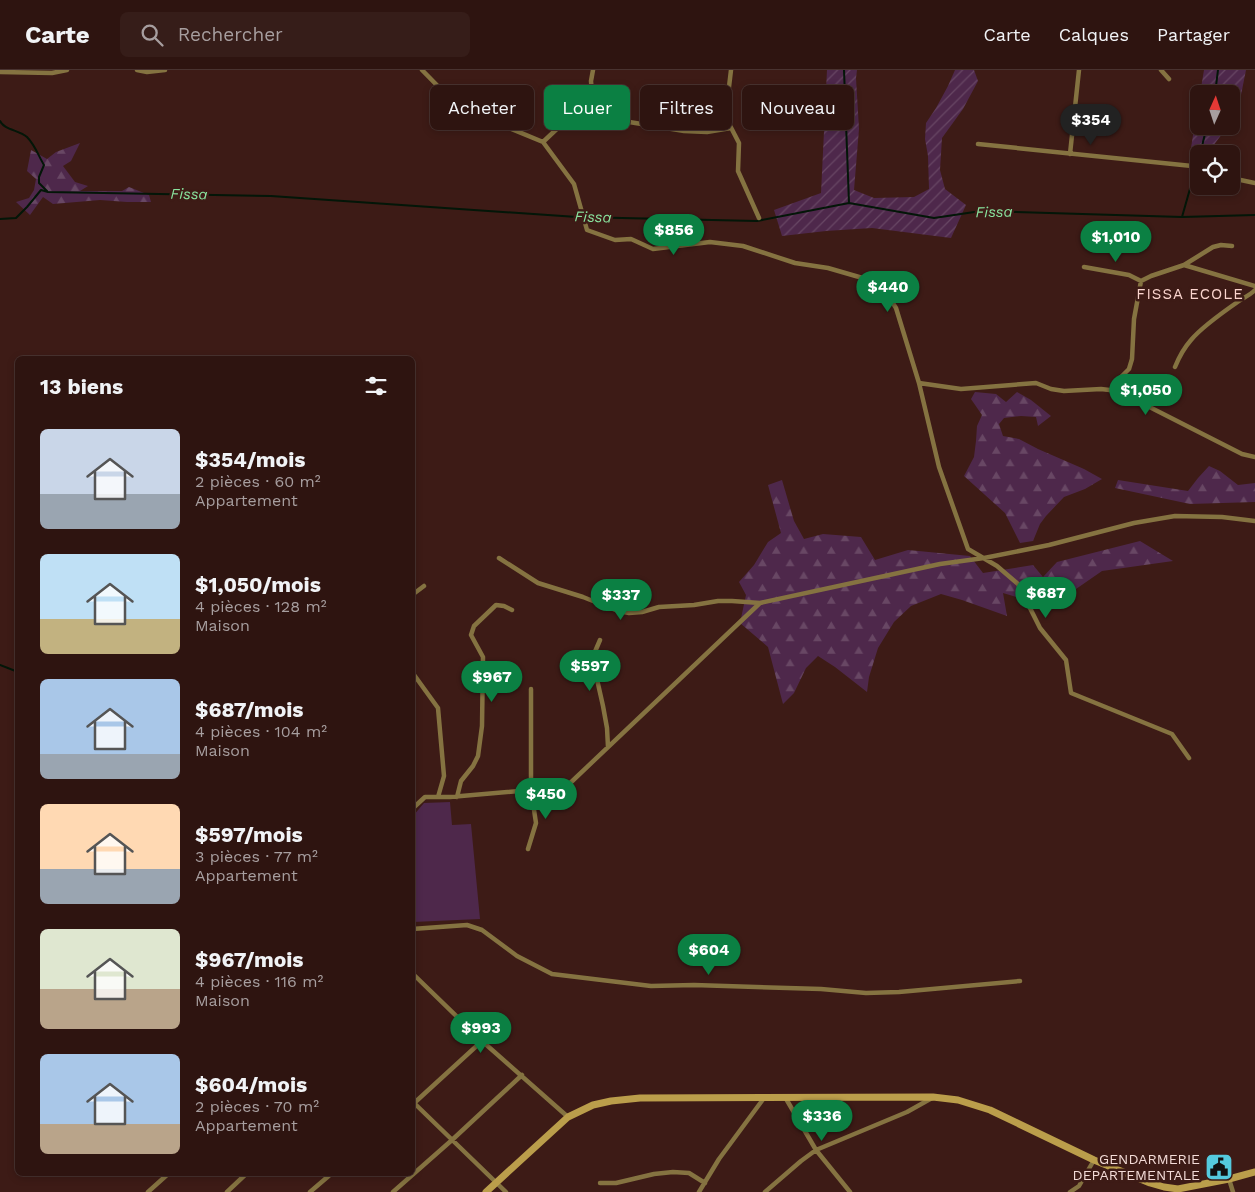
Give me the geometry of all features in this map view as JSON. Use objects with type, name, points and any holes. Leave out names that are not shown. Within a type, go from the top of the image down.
[{"type":"main road","points":[[486,1192],[568,1118],[593,1105],[640,1098],[933,1097],[958,1100],[990,1110],[1094,1160],[1164,1187],[1179,1190],[1255,1172]]},
{"type":"street","points":[[0,72],[52,73],[67,70]]},
{"type":"street","points":[[137,70],[147,72],[166,70]]},
{"type":"street","points":[[422,70],[475,124],[502,125],[544,142],[574,184],[587,230],[615,240],[631,240],[653,249],[710,242],[743,246],[795,263],[828,268],[866,280],[887,294],[896,308],[920,383],[939,467],[968,549],[997,566],[1018,584],[1040,628],[1066,660],[1071,693],[1172,734],[1189,758]]},
{"type":"street","points":[[591,85],[593,70]]},
{"type":"street","points":[[730,85],[731,70]]},
{"type":"street","points":[[1070,154],[1079,70]]},
{"type":"street","points":[[1161,70],[1169,80]]},
{"type":"street","points":[[544,142],[556,130]]},
{"type":"street","points":[[678,130],[707,132],[719,130]]},
{"type":"street","points":[[732,130],[739,143],[738,171],[759,218]]},
{"type":"street","points":[[978,144],[1190,166]]},
{"type":"street","points":[[1240,180],[1255,183]]},
{"type":"street","points":[[1141,281],[1184,265],[1213,247],[1232,246]]},
{"type":"street","points":[[1184,265],[1255,286]]},
{"type":"street","points":[[1084,267],[1129,275],[1141,281]]},
{"type":"street","points":[[1118,391],[1119,379],[1128,369],[1132,359],[1134,319],[1141,281]]},
{"type":"street","points":[[1175,367],[1192,339],[1255,290]]},
{"type":"street","points":[[920,383],[961,389],[1036,383],[1051,389],[1064,391],[1100,389],[1118,391],[1242,454],[1255,457]]},
{"type":"street","points":[[499,558],[538,583],[618,611],[629,613],[642,612],[659,607],[694,605],[718,601],[760,603],[940,564],[984,558],[1049,545],[1134,522],[1175,516],[1222,517],[1255,521]]},
{"type":"street","points":[[415,593],[424,586]]},
{"type":"street","points":[[415,806],[426,797],[457,797],[566,787],[760,603]]},
{"type":"street","points":[[457,797],[461,781],[478,756],[482,726],[483,657],[471,635],[474,626],[496,605],[512,610]]},
{"type":"street","points":[[600,640],[594,654],[594,666],[604,706],[608,747]]},
{"type":"street","points":[[415,676],[438,708],[444,776],[438,797]]},
{"type":"street","points":[[528,849],[536,823],[531,790],[531,689]]},
{"type":"street","points":[[415,929],[467,925],[482,930],[517,956],[552,974],[650,986],[694,985],[802,988],[866,993],[899,992],[1020,981]]},
{"type":"street","points":[[415,980],[568,1118]]},
{"type":"street","points":[[415,1101],[482,1041]]},
{"type":"street","points":[[415,1171],[522,1076]]},
{"type":"street","points":[[785,1097],[816,1150],[850,1192]]},
{"type":"street","points":[[765,1192],[801,1160],[816,1150],[906,1112],[933,1097]]},
{"type":"street","points":[[699,1192],[719,1158],[764,1098]]},
{"type":"street","points":[[415,1105],[506,1192]]},
{"type":"street","points":[[1070,1192],[1079,1186],[1094,1160]]},
{"type":"street","points":[[600,1183],[616,1183],[654,1174],[673,1172],[689,1174],[704,1182]]},
{"type":"street","points":[[148,1192],[166,1176]]},
{"type":"street","points":[[227,1192],[244,1176]]},
{"type":"street","points":[[310,1192],[330,1176]]},
{"type":"street","points":[[393,1192],[410,1176]]},
{"type":"street","points":[[1229,1179],[1233,1192]]},
{"type":"green space","points":[[827,70],[857,70],[859,129],[854,190],[874,198],[914,197],[929,189],[928,156],[925,139],[926,123],[936,108],[955,70],[974,70],[978,81],[963,109],[942,138],[940,170],[945,189],[966,205],[951,238],[872,228],[782,236],[774,210],[821,193],[824,130],[854,130],[854,85],[826,85]]},
{"type":"green space","points":[[1204,70],[1246,70],[1240,100],[1240,85],[1202,85]]},
{"type":"green space","points":[[1193,135],[1221,135],[1214,145],[1191,145]]},
{"type":"green space","points":[[80,143],[71,161],[63,166],[75,182],[88,186],[80,191],[122,191],[129,187],[149,195],[151,202],[100,200],[53,204],[43,197],[30,215],[16,202],[29,198],[34,190],[36,179],[27,171],[31,150],[47,159],[56,152]]},
{"type":"green space","points":[[975,392],[996,394],[1006,402],[1017,392],[1031,400],[1051,416],[1038,426],[1036,417],[1004,418],[999,424],[1003,436],[1019,439],[1102,479],[1085,489],[1064,497],[1040,524],[1033,541],[1020,543],[1005,513],[964,476],[974,457],[977,426],[982,415],[971,399]]},
{"type":"green space","points":[[1209,466],[1220,471],[1238,485],[1255,483],[1255,502],[1190,504],[1115,488],[1118,480],[1188,491]]},
{"type":"green space","points":[[782,480],[794,521],[804,539],[823,534],[861,537],[875,560],[908,550],[970,556],[983,573],[1033,565],[1043,577],[1057,562],[1140,541],[1173,561],[1102,571],[1050,607],[1003,593],[1007,616],[941,594],[911,606],[894,622],[878,648],[869,677],[867,692],[818,656],[806,668],[794,693],[783,704],[768,647],[740,623],[746,595],[739,582],[754,565],[768,542],[781,533],[768,485]]},
{"type":"green space","points":[[450,802],[452,825],[471,824],[480,919],[415,922],[415,814],[424,803]]},
{"type":"waterway","points":[[844,70],[849,203]]},
{"type":"waterway","points":[[1216,85],[1218,70]]},
{"type":"waterway","points":[[0,121],[5,126],[27,137],[32,143],[44,165],[39,177],[39,183],[47,191]]},
{"type":"waterway","points":[[1202,145],[1205,135]]},
{"type":"waterway","points":[[1182,217],[1190,189]]},
{"type":"waterway","name":"Fissa","points":[[0,219],[16,218],[41,190],[48,192],[271,196],[577,217],[757,221],[849,203],[934,218],[981,211],[1182,217],[1255,215]]},
{"type":"waterway","points":[[0,665],[15,671]]},
{"type":"place","name":"GENDARMERIE DEPARTEMENTALE","points":[[1219,1167]]},
{"type":"district","name":"FISSA ECOLE","points":[[1190,294]]}]
